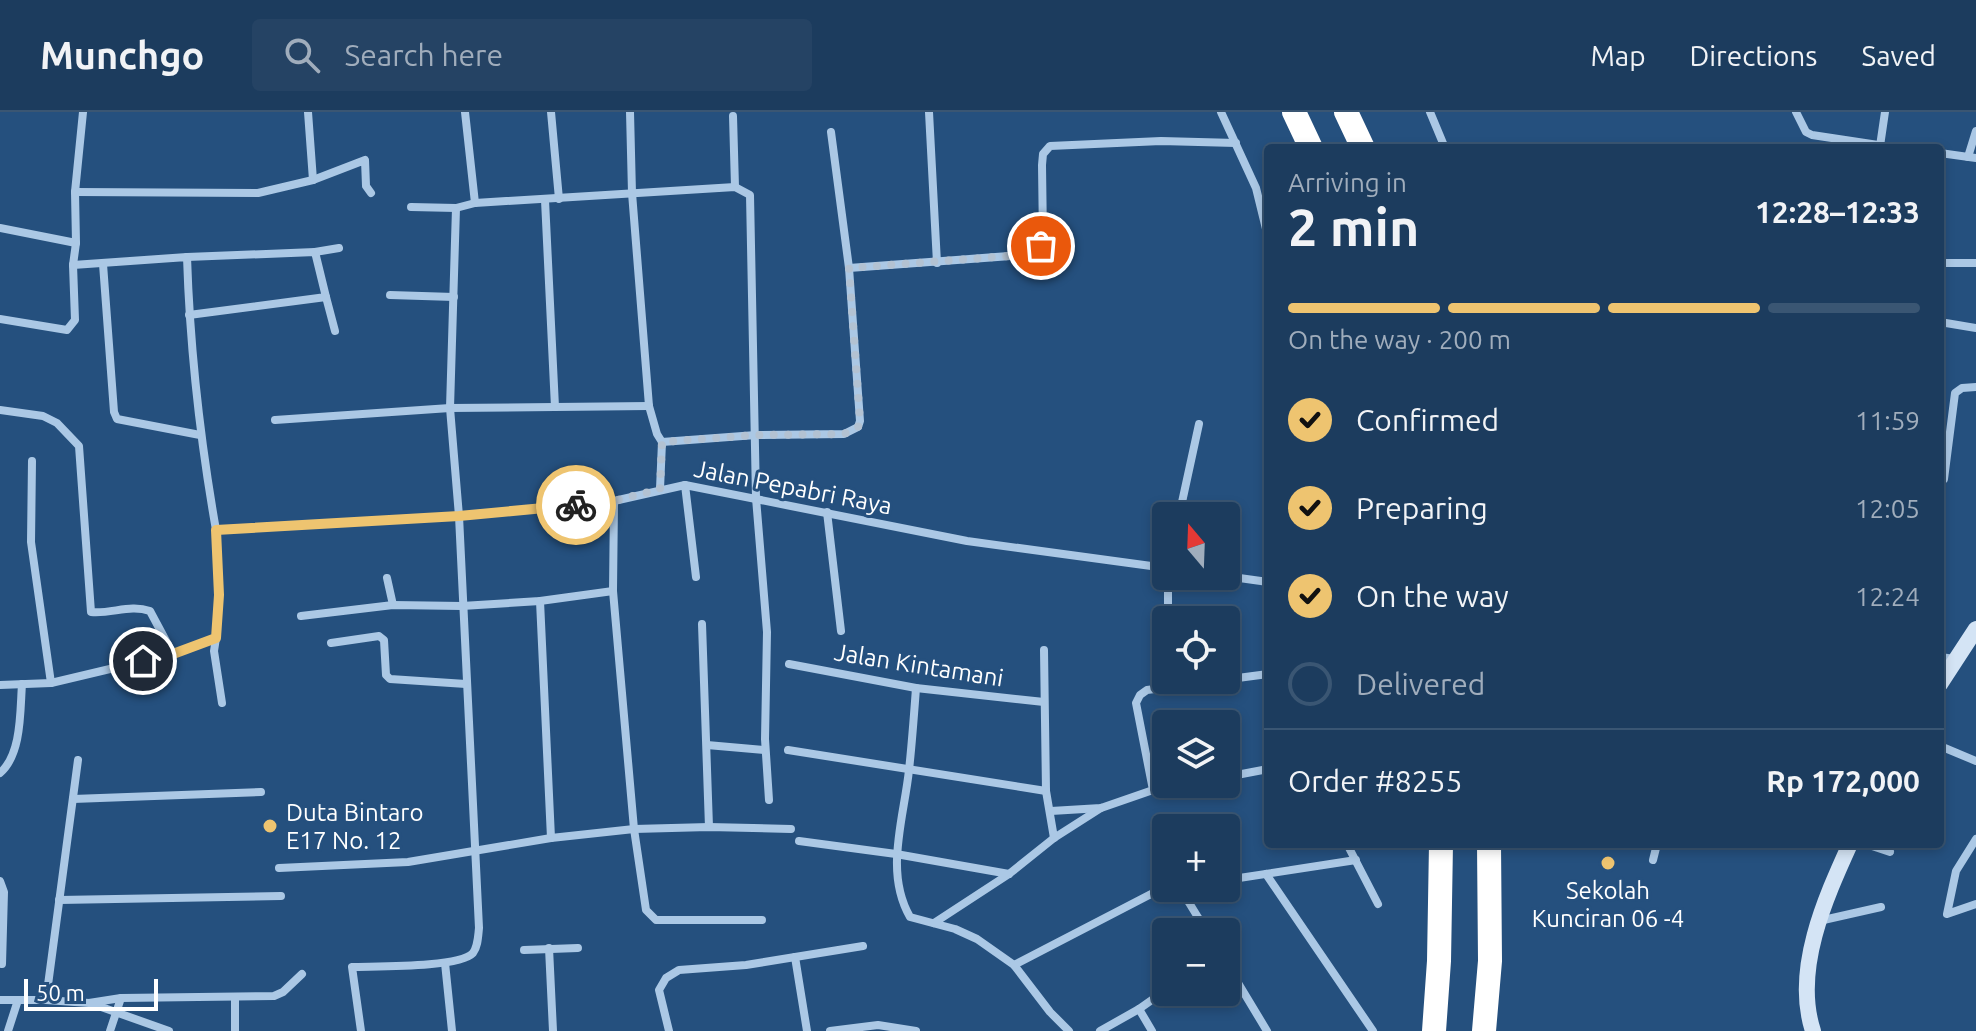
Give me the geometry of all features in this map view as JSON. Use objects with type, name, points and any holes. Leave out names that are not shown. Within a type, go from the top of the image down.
[{"type":"highway","points":[[1294,112],[1309,144]]},
{"type":"highway","points":[[1346,112],[1361,144]]},
{"type":"highway","points":[[1434,1031],[1441,848]]},
{"type":"highway","points":[[1484,1031],[1490,961],[1489,848]]},
{"type":"street","points":[[0,319],[67,330],[75,320],[75,192],[77,144],[83,112]]},
{"type":"street","points":[[308,112],[313,180]]},
{"type":"street","points":[[465,112],[475,203]]},
{"type":"street","points":[[551,112],[559,199]]},
{"type":"street","points":[[630,112],[632,193],[649,406],[662,442],[660,489]]},
{"type":"street","points":[[929,112],[937,263]]},
{"type":"street","points":[[1221,112],[1256,188],[1264,221]]},
{"type":"street","points":[[1430,112],[1443,144]]},
{"type":"street","points":[[1796,112],[1806,132],[1812,135],[1868,144]]},
{"type":"street","points":[[1880,144],[1885,112]]},
{"type":"street","points":[[733,116],[735,187]]},
{"type":"street","points":[[1944,154],[1972,158],[1976,131]]},
{"type":"street","points":[[662,442],[756,435],[844,434],[858,427],[849,268],[831,132]]},
{"type":"street","points":[[849,268],[1023,255],[1041,246],[1042,165],[1043,154],[1050,146],[1161,141],[1236,143]]},
{"type":"street","points":[[75,192],[258,193],[313,180],[365,160],[366,186],[371,193]]},
{"type":"street","points":[[411,207],[456,208],[475,203],[735,187],[750,195],[756,498],[767,632],[765,750],[769,800]]},
{"type":"street","points":[[545,200],[555,407]]},
{"type":"street","points":[[361,1031],[352,967],[445,963],[470,956],[476,948],[479,928],[459,516],[450,408],[456,208]]},
{"type":"street","points":[[0,228],[76,243]]},
{"type":"street","points":[[73,265],[315,252],[339,248]]},
{"type":"street","points":[[315,252],[335,331]]},
{"type":"street","points":[[187,257],[200,435],[216,530],[219,595],[214,651],[222,703]]},
{"type":"street","points":[[1944,263],[1976,263]]},
{"type":"street","points":[[103,264],[117,419],[200,435]]},
{"type":"street","points":[[390,295],[454,297]]},
{"type":"street","points":[[189,315],[326,297]]},
{"type":"street","points":[[1944,323],[1976,328]]},
{"type":"street","points":[[1944,479],[1955,393],[1962,388],[1976,387]]},
{"type":"street","points":[[275,420],[450,408],[649,406]]},
{"type":"street","points":[[0,410],[43,416],[57,423],[79,446],[91,612],[107,613],[135,606],[150,611],[173,654]]},
{"type":"street","points":[[1182,502],[1199,424]]},
{"type":"street","points":[[32,461],[31,542],[51,683]]},
{"type":"street","points":[[685,485],[696,577]]},
{"type":"street","name":"Jalan Pepabri Raya","points":[[216,530],[459,516],[614,501],[685,485],[967,541],[1152,566]]},
{"type":"street","points":[[614,501],[613,591],[634,829],[646,910],[656,920],[762,920]]},
{"type":"street","points":[[827,512],[841,631]]},
{"type":"street","points":[[387,578],[393,605]]},
{"type":"street","points":[[1240,578],[1264,581]]},
{"type":"street","points":[[301,616],[393,605],[462,606],[540,601],[613,591]]},
{"type":"street","points":[[540,601],[551,838]]},
{"type":"street","points":[[702,624],[709,827]]},
{"type":"street","points":[[1944,678],[1976,629]]},
{"type":"street","points":[[331,643],[379,636],[384,640],[386,675],[390,679],[466,684]]},
{"type":"street","points":[[0,685],[51,683],[173,654],[216,638]]},
{"type":"street","points":[[1044,650],[1046,791],[1054,838]]},
{"type":"street","name":"Jalan Kintamani","points":[[789,664],[916,688],[1044,702]]},
{"type":"street","points":[[1152,785],[1136,703],[1140,695],[1147,690],[1264,675]]},
{"type":"street","points":[[0,773],[7,767],[17,736],[22,684]]},
{"type":"street","points":[[916,688],[909,770],[896,854],[904,907],[910,917],[955,929],[977,939],[1014,965],[1050,1012],[1069,1031]]},
{"type":"street","points":[[707,745],[765,750]]},
{"type":"street","points":[[1944,748],[1976,761]]},
{"type":"street","points":[[788,750],[1046,791]]},
{"type":"street","points":[[46,1000],[78,760]]},
{"type":"street","points":[[1240,774],[1264,770]]},
{"type":"street","points":[[934,923],[1101,808],[1152,790]]},
{"type":"street","points":[[73,799],[261,792]]},
{"type":"street","points":[[1051,811],[1101,808]]},
{"type":"street","points":[[279,868],[408,862],[551,838],[634,829],[791,829]]},
{"type":"street","points":[[1976,839],[1956,871],[1947,914],[1976,904]]},
{"type":"street","points":[[799,841],[1009,874]]},
{"type":"street","points":[[1349,848],[1378,904]]},
{"type":"street","points":[[1653,860],[1656,848]]},
{"type":"street","points":[[1813,1031],[1805,994],[1817,922],[1848,848]]},
{"type":"street","points":[[1878,848],[1890,852]]},
{"type":"street","points":[[1240,878],[1356,860]]},
{"type":"street","points":[[1266,874],[1373,1031]]},
{"type":"street","points":[[0,881],[4,892],[2,964]]},
{"type":"street","points":[[1014,965],[1152,894]]},
{"type":"street","points":[[59,900],[281,896]]},
{"type":"street","points":[[1817,922],[1881,907]]},
{"type":"street","points":[[669,1031],[659,990],[666,978],[679,970],[863,946]]},
{"type":"street","points":[[549,948],[553,1031]]},
{"type":"street","points":[[524,950],[578,948]]},
{"type":"street","points":[[795,957],[807,1031]]},
{"type":"street","points":[[445,963],[452,1031]]},
{"type":"street","points":[[0,1000],[89,1003],[121,998],[274,996],[283,992],[302,974]]},
{"type":"street","points":[[1240,986],[1267,1031]]},
{"type":"street","points":[[235,997],[235,1031]]},
{"type":"street","points":[[110,1031],[121,998]]},
{"type":"street","points":[[8,1031],[18,1000]]},
{"type":"street","points":[[1100,1031],[1152,1000]]},
{"type":"street","points":[[89,1003],[169,1031]]},
{"type":"street","points":[[1139,1009],[1152,1031]]},
{"type":"street","points":[[830,1031],[878,1025],[916,1031]]},
{"type":"way so far","points":[[576,505],[614,501],[660,489],[662,442],[756,435],[844,434],[858,427],[849,268],[1023,255],[1041,246]]},
{"type":"place","name":"Duta Bintaro E17 No. 12","points":[[270,826]]},
{"type":"place","name":"Sekolah Kunciran 06 -4","points":[[1608,863]]},
{"type":"route","points":[[143,661],[216,638],[219,595],[216,530],[459,516],[576,505]]}]
